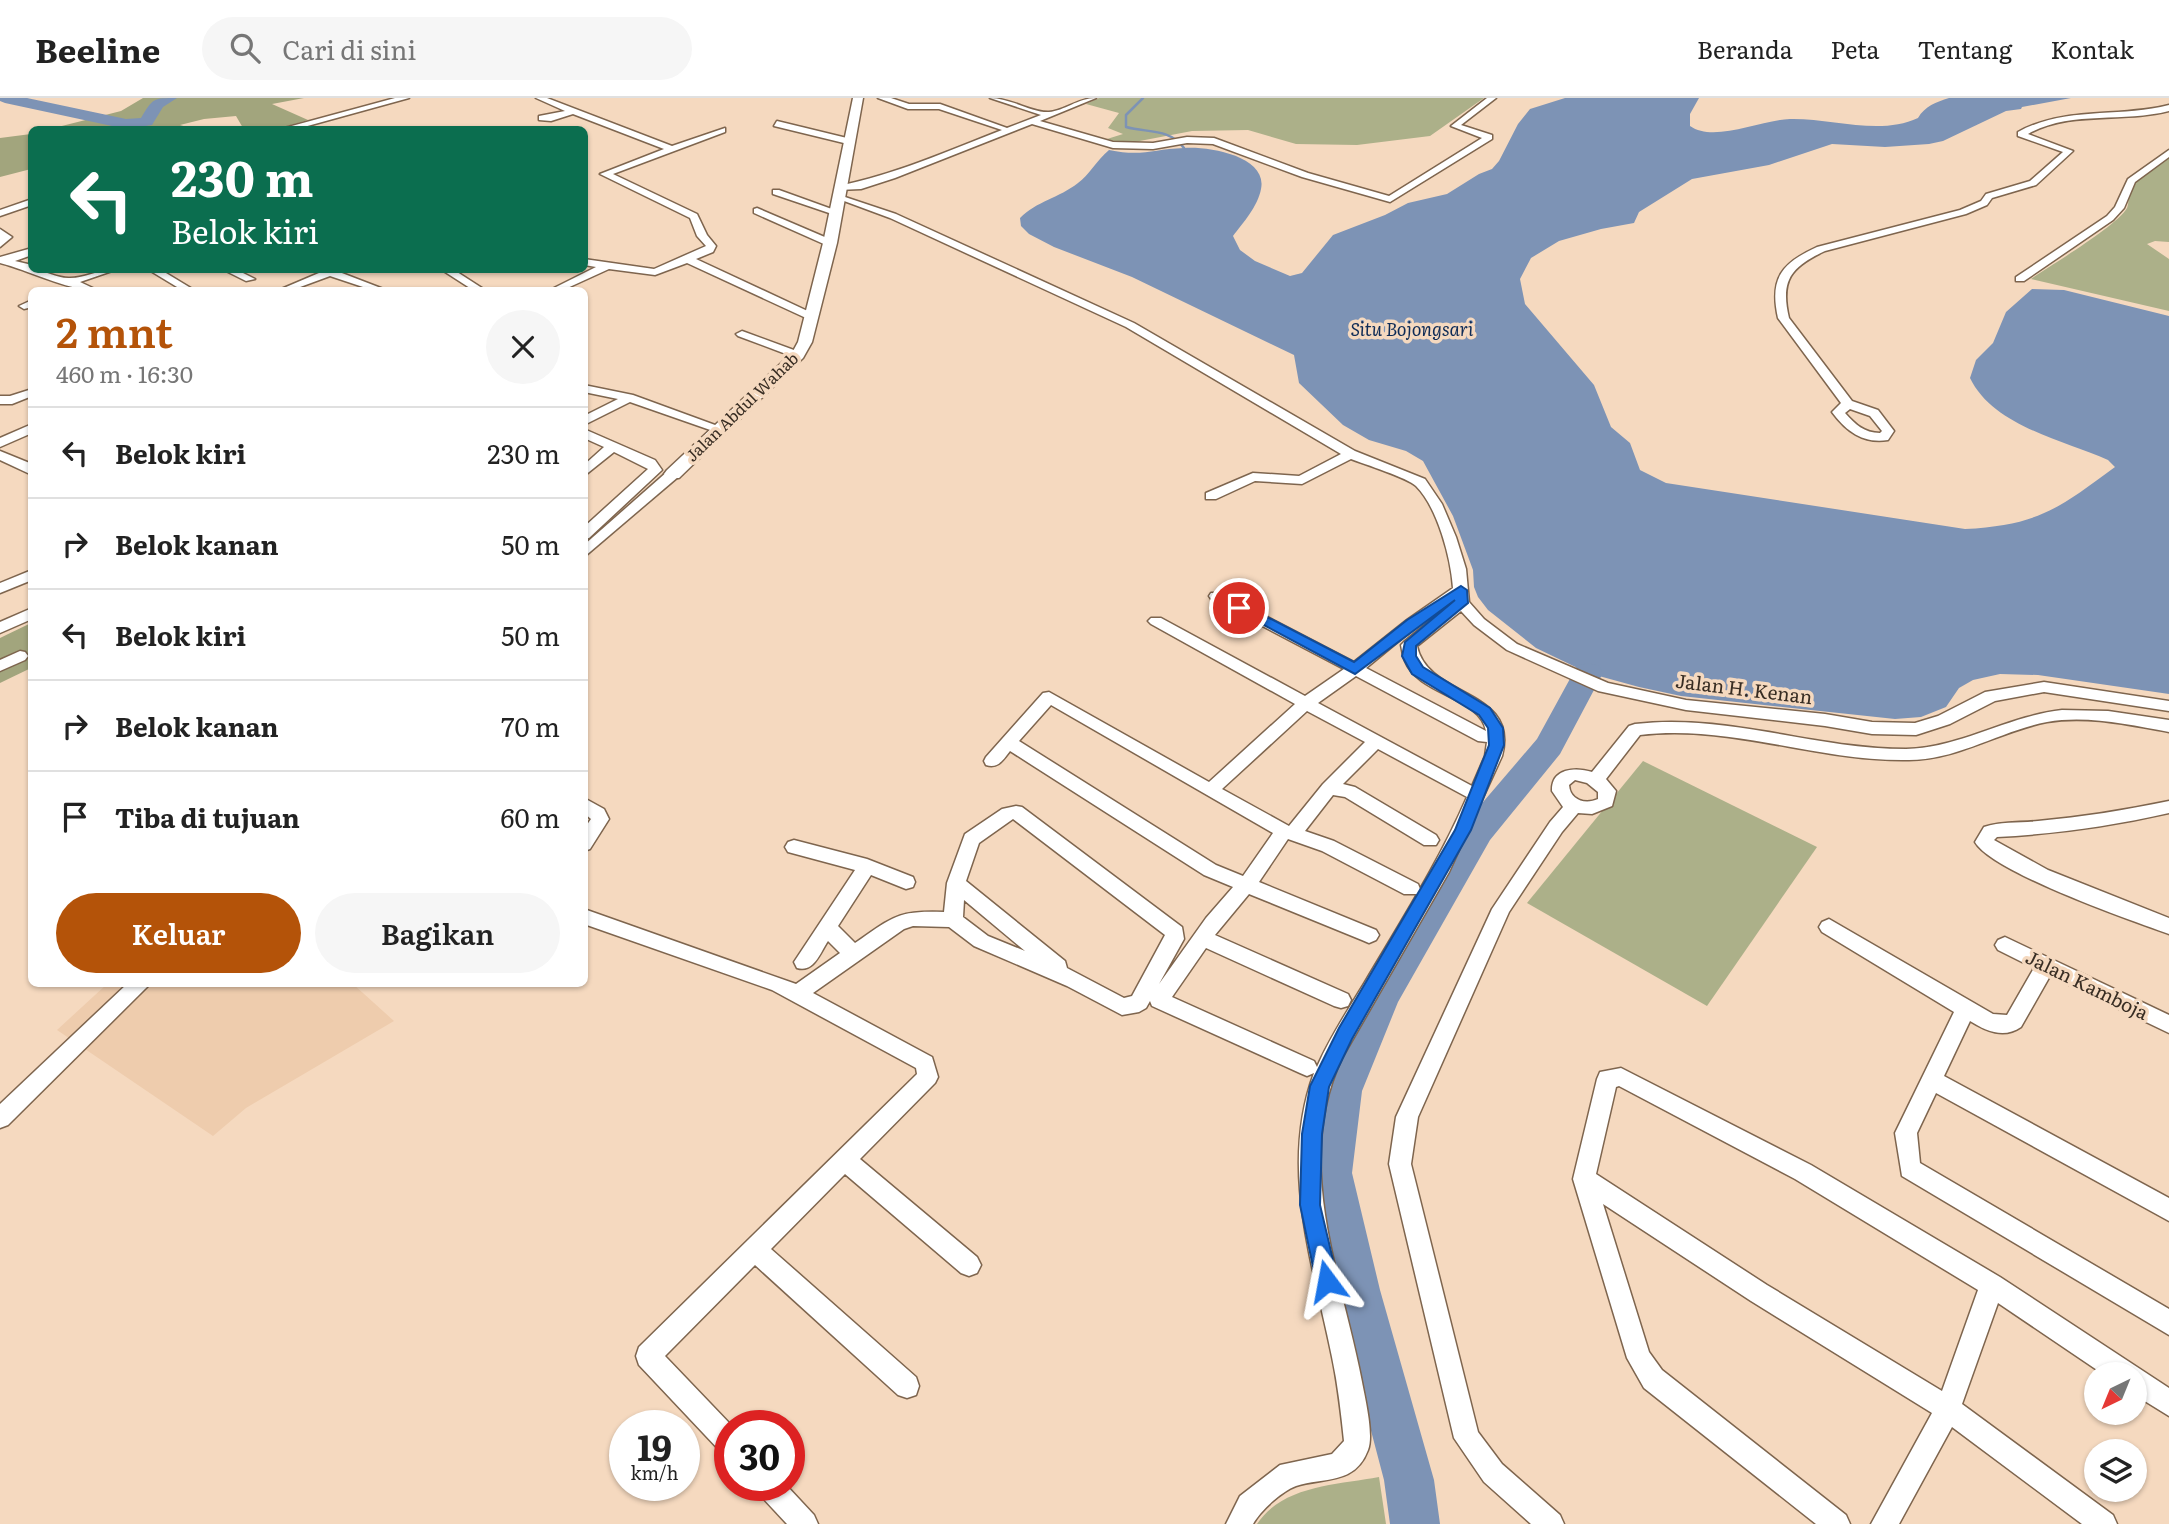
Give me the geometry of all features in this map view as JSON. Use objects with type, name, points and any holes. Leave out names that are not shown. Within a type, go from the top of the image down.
[{"type":"street","points":[[296,126],[405,98]]},
{"type":"street","points":[[540,98],[673,149]]},
{"type":"street","name":"Jalan Abdul Wahab","points":[[588,549],[673,474],[798,355],[805,342],[830,243],[858,98]]},
{"type":"street","points":[[882,98],[908,106],[940,107],[1003,128]]},
{"type":"street","points":[[994,98],[1046,114],[1091,98]]},
{"type":"street","points":[[1033,122],[1113,145],[1153,146],[1187,140],[1214,141],[1305,176],[1390,199],[1489,137],[1455,126],[1492,98]]},
{"type":"street","points":[[840,192],[892,176],[1033,122],[1070,100]]},
{"type":"street","points":[[562,122],[546,118],[596,106]]},
{"type":"street","points":[[1848,404],[1784,318],[1780,301],[1781,284],[1788,270],[1804,257],[1821,249],[1963,212],[1984,203],[1990,196],[2034,183],[2069,151],[2021,134],[2043,123],[2063,117],[2114,117],[2169,108]]},
{"type":"street","points":[[335,116],[351,125]]},
{"type":"street","points":[[777,124],[825,138],[848,141]]},
{"type":"street","points":[[588,263],[655,272],[688,259],[711,246],[702,236],[696,219],[605,174],[722,130]]},
{"type":"street","points":[[2020,279],[2110,218],[2119,208],[2131,181],[2169,153]]},
{"type":"street","points":[[776,192],[835,212]]},
{"type":"street","points":[[840,192],[1130,325],[1350,454],[1420,482],[1435,504],[1449,537],[1459,569],[1461,596]]},
{"type":"street","points":[[0,212],[28,198]]},
{"type":"street","points":[[757,211],[830,243]]},
{"type":"street","points":[[0,232],[7,237],[0,244]]},
{"type":"street","points":[[2,260],[28,252]]},
{"type":"street","points":[[562,287],[625,257]]},
{"type":"street","points":[[688,259],[810,316]]},
{"type":"street","points":[[2,260],[28,268]]},
{"type":"street","points":[[45,273],[85,287]]},
{"type":"street","points":[[67,287],[102,273]]},
{"type":"street","points":[[159,273],[184,287]]},
{"type":"street","points":[[236,273],[250,279]]},
{"type":"street","points":[[292,287],[327,273]]},
{"type":"street","points":[[333,273],[372,287]]},
{"type":"street","points":[[452,273],[475,287]]},
{"type":"street","points":[[742,334],[798,355]]},
{"type":"street","points":[[588,389],[629,398],[720,429]]},
{"type":"street","points":[[0,400],[12,401],[28,394]]},
{"type":"street","points":[[588,419],[629,398]]},
{"type":"street","points":[[0,443],[28,430]]},
{"type":"street","points":[[588,435],[650,463],[655,470],[588,532]]},
{"type":"street","points":[[588,468],[613,446]]},
{"type":"street","points":[[0,454],[28,465]]},
{"type":"street","points":[[1211,496],[1253,477],[1297,481],[1304,479],[1350,454]]},
{"type":"street","points":[[0,589],[28,576]]},
{"type":"street","points":[[1216,596],[1484,737]]},
{"type":"street","points":[[1211,790],[1306,703],[1355,669],[1412,623],[1461,596]]},
{"type":"street","points":[[1240,1524],[1249,1505],[1289,1474],[1339,1466],[1357,1446],[1356,1407],[1310,1205],[1312,1134],[1320,1086],[1346,1034],[1463,830],[1497,745],[1495,728],[1484,711],[1417,670],[1409,656],[1409,645],[1461,596]]},
{"type":"street","name":"Jalan H. Kenan","points":[[1461,596],[1479,622],[1512,647],[1547,664],[1604,687],[1686,705],[1825,720],[1872,728],[1916,729],[1944,720],[1992,696],[2028,688],[2043,687],[2169,706]]},
{"type":"street","points":[[0,628],[28,615]]},
{"type":"street","points":[[1156,621],[1467,791]]},
{"type":"street","points":[[0,666],[20,656]]},
{"type":"street","points":[[992,761],[1048,697],[1288,833],[1328,846],[1411,889]]},
{"type":"street","points":[[1596,779],[1635,730],[1658,725],[1869,754],[1920,754],[2049,716],[2088,716],[2169,726]]},
{"type":"street","points":[[1307,1067],[1159,1000],[1203,938],[1288,833],[1376,741]]},
{"type":"street","points":[[1008,742],[1210,870],[1248,883],[1369,935]]},
{"type":"street","points":[[1574,774],[1596,779],[1607,791],[1606,802],[1594,808],[1575,805],[1560,793],[1559,788],[1563,779],[1574,774]]},
{"type":"street","points":[[1329,788],[1349,791],[1430,839]]},
{"type":"street","points":[[1551,1524],[1493,1473],[1467,1438],[1400,1164],[1407,1117],[1501,909],[1556,827],[1575,805]]},
{"type":"street","points":[[588,807],[600,819],[588,838]]},
{"type":"street","points":[[2169,807],[2127,816],[2038,828],[1995,830],[1990,832],[1984,842],[1989,848],[2019,864],[2169,926]]},
{"type":"street","points":[[798,993],[897,923],[912,918],[945,920],[981,941],[1074,980],[1122,1007],[1132,1006],[1139,1002],[1174,939],[1175,932],[1016,812],[1008,814],[971,839],[945,920]]},
{"type":"street","points":[[794,847],[867,866],[906,881]]},
{"type":"street","points":[[804,962],[867,866]]},
{"type":"street","points":[[956,883],[1074,980]]},
{"type":"street","points":[[588,917],[779,984],[925,1063],[928,1077],[648,1356],[714,1426]]},
{"type":"street","points":[[1829,927],[1988,1021],[2007,1026],[2014,1021],[2046,965]]},
{"type":"street","points":[[827,928],[854,954]]},
{"type":"street","points":[[1203,938],[1341,1000]]},
{"type":"street","name":"Jalan Kamboja","points":[[2005,945],[2169,1024]]},
{"type":"street","points":[[0,1118],[137,987]]},
{"type":"street","points":[[1965,1008],[1906,1133],[1910,1169],[2169,1323]]},
{"type":"street","points":[[1837,1524],[1653,1379],[1639,1358],[1584,1179],[1606,1079],[1621,1077],[1803,1172],[1992,1285],[2107,1362]]},
{"type":"street","points":[[1931,1080],[2169,1210]]},
{"type":"street","points":[[845,1160],[969,1265]]},
{"type":"street","points":[[1584,1179],[1759,1293],[1948,1409],[2104,1524]]},
{"type":"street","points":[[755,1250],[906,1386]]},
{"type":"street","points":[[1884,1524],[1948,1409],[1992,1285]]},
{"type":"street","points":[[2147,1388],[2169,1403]]},
{"type":"street","points":[[783,1501],[805,1524]]},
{"type":"shaded area","points":[[104,987],[356,987],[394,1021],[246,1108],[213,1136],[57,1030]]},
{"type":"green space","points":[[143,98],[304,98],[272,104],[308,120],[287,126],[242,126],[236,116],[204,119],[180,125],[183,126],[62,126],[121,111]]},
{"type":"green space","points":[[1099,98],[1484,98],[1430,136],[1357,145],[1296,144],[1248,130],[1192,131],[1124,144],[1107,139],[1123,134],[1108,128],[1119,113],[1086,104]]},
{"type":"green space","points":[[28,134],[28,170],[0,177],[0,138]]},
{"type":"green space","points":[[2169,156],[2169,242],[2155,241],[2147,244],[2169,259],[2169,311],[2031,279],[2111,225],[2127,208],[2130,192],[2141,175]]},
{"type":"green space","points":[[28,624],[28,669],[0,683],[0,638]]},
{"type":"green space","points":[[1643,761],[1817,847],[1707,1006],[1527,903]]},
{"type":"green space","points":[[1379,1477],[1386,1524],[1257,1524],[1281,1501],[1296,1494],[1329,1485]]},
{"type":"water","name":"Situ Bojongsari","points":[[1565,98],[1699,98],[1690,114],[1690,126],[1700,131],[1724,132],[1790,119],[1888,126],[1918,118],[1931,105],[1949,98],[2071,98],[2006,111],[1943,141],[1929,144],[1885,147],[1832,144],[1769,165],[1692,179],[1639,212],[1634,223],[1559,241],[1531,258],[1520,279],[1525,304],[1594,385],[1611,427],[1630,443],[1640,470],[1666,483],[1965,529],[2030,519],[2062,504],[2115,467],[2108,460],[2012,420],[1981,394],[1970,378],[1976,360],[1993,343],[2006,312],[2032,289],[2064,290],[2169,316],[2169,694],[2038,675],[2000,674],[1973,680],[1959,688],[1946,707],[1921,717],[1895,719],[1681,696],[1588,673],[1536,648],[1488,610],[1474,587],[1473,570],[1453,516],[1423,461],[1406,451],[1369,440],[1343,425],[1299,383],[1294,355],[1132,277],[1054,247],[1029,234],[1021,226],[1020,218],[1078,183],[1109,150],[1139,153],[1194,148],[1221,151],[1246,161],[1255,168],[1261,178],[1257,202],[1233,236],[1240,250],[1255,261],[1290,276],[1302,273],[1333,235],[1408,203],[1447,194],[1492,169],[1518,124],[1530,109]]},
{"type":"waterway","points":[[5,98],[126,124],[146,122],[157,104],[169,98]]},
{"type":"waterway","points":[[1143,98],[1126,115],[1126,127],[1165,134],[1184,148]]},
{"type":"waterway","points":[[1415,1524],[1409,1480],[1357,1290],[1331,1173],[1342,1091],[1381,997],[1478,831],[1549,746],[1588,673]]},
{"type":"route","points":[[1239,608],[1355,669],[1412,623],[1461,590],[1462,603],[1409,645],[1409,656],[1417,670],[1484,711],[1495,728],[1497,745],[1463,830],[1346,1034],[1320,1086],[1312,1134],[1310,1205],[1327,1281]]}]
